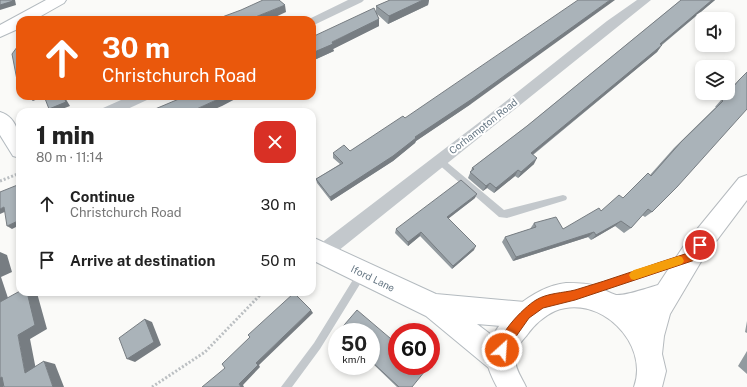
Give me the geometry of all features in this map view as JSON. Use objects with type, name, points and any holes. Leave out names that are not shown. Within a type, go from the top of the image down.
[{"type":"main road","points":[[30,16],[58,0]]},
{"type":"main road","points":[[0,32],[16,24]]},
{"type":"main road","points":[[0,119],[16,144]]},
{"type":"main road","points":[[654,375],[653,326],[666,296],[691,256],[746,185]]},
{"type":"main road","name":"Iford Lane","points":[[317,250],[434,307],[500,359]]},
{"type":"main road","points":[[512,387],[500,359],[505,342],[525,315],[541,303],[575,295],[593,296],[616,308],[638,328],[644,337],[654,375]]},
{"type":"main road","points":[[616,308],[666,296]]},
{"type":"main road","name":"Iford Lane","points":[[434,307],[525,315]]},
{"type":"street","points":[[316,19],[358,0]]},
{"type":"street","name":"Corhampton Road","points":[[317,250],[440,161],[611,24],[645,0]]},
{"type":"street","points":[[116,108],[134,100]]},
{"type":"lane","points":[[440,161],[502,214],[563,198]]},
{"type":"lane","points":[[575,295],[691,256]]},
{"type":"lane","points":[[286,387],[317,346],[363,272]]},
{"type":"path","points":[[0,181],[16,175]]},
{"type":"path","points":[[152,387],[205,352],[259,296]]},
{"type":"building","points":[[0,0],[12,0],[13,1],[0,5]]},
{"type":"building","points":[[263,0],[279,0],[285,5],[258,16],[225,16]]},
{"type":"building","points":[[390,0],[423,0],[389,16],[376,6]]},
{"type":"building","points":[[578,0],[610,0],[472,99],[415,137],[416,138],[393,156],[330,197],[316,179],[343,163],[333,153],[344,145],[350,151],[403,116],[405,118]]},
{"type":"building","points":[[681,0],[712,0],[698,12],[695,12],[695,14],[660,44],[662,45],[531,153],[537,158],[521,172],[518,170],[496,188],[490,183],[486,186],[470,172],[474,169],[472,168],[527,126]]},
{"type":"building","points":[[374,8],[379,19],[332,42],[333,44],[316,51],[316,35]]},
{"type":"building","points":[[16,48],[16,75],[12,54]]},
{"type":"building","points":[[747,72],[747,109],[677,187],[652,212],[648,209],[631,228],[621,221],[596,235],[594,232],[516,257],[505,237],[536,227],[534,223],[556,217],[563,229],[599,208],[601,211],[619,195],[623,198],[648,173],[651,176],[681,142],[723,101],[722,100],[735,100],[735,85]]},
{"type":"building","points":[[46,100],[65,100],[66,102],[51,108],[49,108]]},
{"type":"building","points":[[176,100],[216,100],[199,108],[158,108]]},
{"type":"building","points":[[461,180],[477,194],[447,217],[476,246],[453,266],[421,232],[408,242],[396,229]]},
{"type":"building","points":[[16,186],[16,222],[7,226],[4,207],[0,209],[0,192]]},
{"type":"building","points":[[16,293],[16,296],[28,296],[35,325],[18,335],[25,373],[44,361],[53,387],[4,387],[2,377],[0,378],[0,302]]},
{"type":"building","points":[[291,296],[297,296],[311,310],[256,363],[258,365],[239,384],[241,387],[202,387],[225,368],[222,364],[250,337],[248,335]]},
{"type":"building","points":[[357,310],[372,323],[346,323]]},
{"type":"building","points":[[145,319],[154,342],[127,359],[119,338]]},
{"type":"building","points":[[380,330],[388,336],[388,375],[422,375],[412,387],[399,387],[380,369]]},
{"type":"slow traffic","points":[[634,275],[679,261]]},
{"type":"route","points":[[502,350],[505,342],[515,327],[525,315],[541,303],[575,295],[691,256],[700,245]]}]
